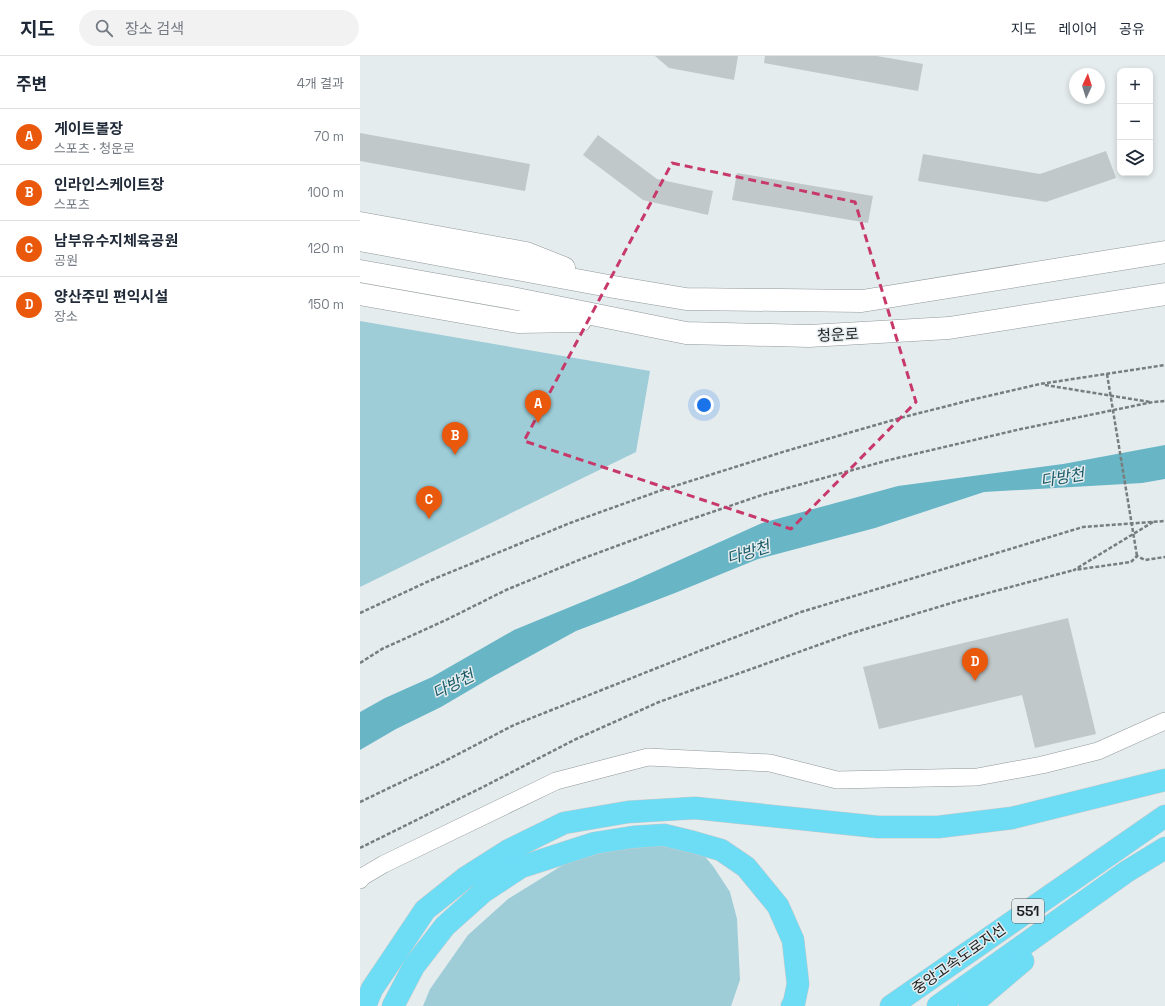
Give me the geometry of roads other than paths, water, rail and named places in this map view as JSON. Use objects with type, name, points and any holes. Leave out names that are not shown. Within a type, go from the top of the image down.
[{"type":"highway","points":[[366,1006],[372,990],[425,910],[465,878],[509,850],[564,823],[628,812],[695,808],[878,827],[938,827],[1012,818],[1165,780]]},
{"type":"highway","name":"중앙고속도로지선","points":[[891,1006],[1165,816]]},
{"type":"highway","points":[[393,1006],[414,966],[445,926],[483,892],[521,867],[595,843],[633,837],[664,835],[720,850],[746,868],[778,906],[792,940],[798,984],[792,1006]]},
{"type":"highway","name":"중앙고속도로지선","points":[[938,1006],[1126,872],[1165,848]]},
{"type":"highway","points":[[970,1006],[1126,872]]},
{"type":"main road","points":[[360,223],[526,253],[614,287]]},
{"type":"main road","points":[[360,240],[686,299],[862,301],[1165,252]]},
{"type":"main road","name":"청운로","points":[[360,271],[512,298],[686,333],[809,336],[949,328],[1165,294]]},
{"type":"main road","points":[[360,294],[518,322],[622,321]]},
{"type":"street","points":[[360,880],[362,877],[391,861],[556,781],[648,758],[770,763],[837,780],[977,777],[1042,765],[1098,750],[1165,721]]},
{"type":"water","name":"다방천","points":[[1165,445],[1165,479],[1142,483],[984,492],[875,528],[758,559],[576,631],[441,707],[396,729],[360,750],[360,712],[385,698],[432,677],[514,630],[631,582],[762,523],[898,486],[1063,464]]},
{"type":"place","name":"게이트볼장","points":[[538,423]]},
{"type":"place","name":"인라인스케이트장","points":[[455,455]]},
{"type":"place","name":"남부유수지체육공원","points":[[429,519]]},
{"type":"place","name":"양산주민 편익시설","points":[[975,681]]}]
